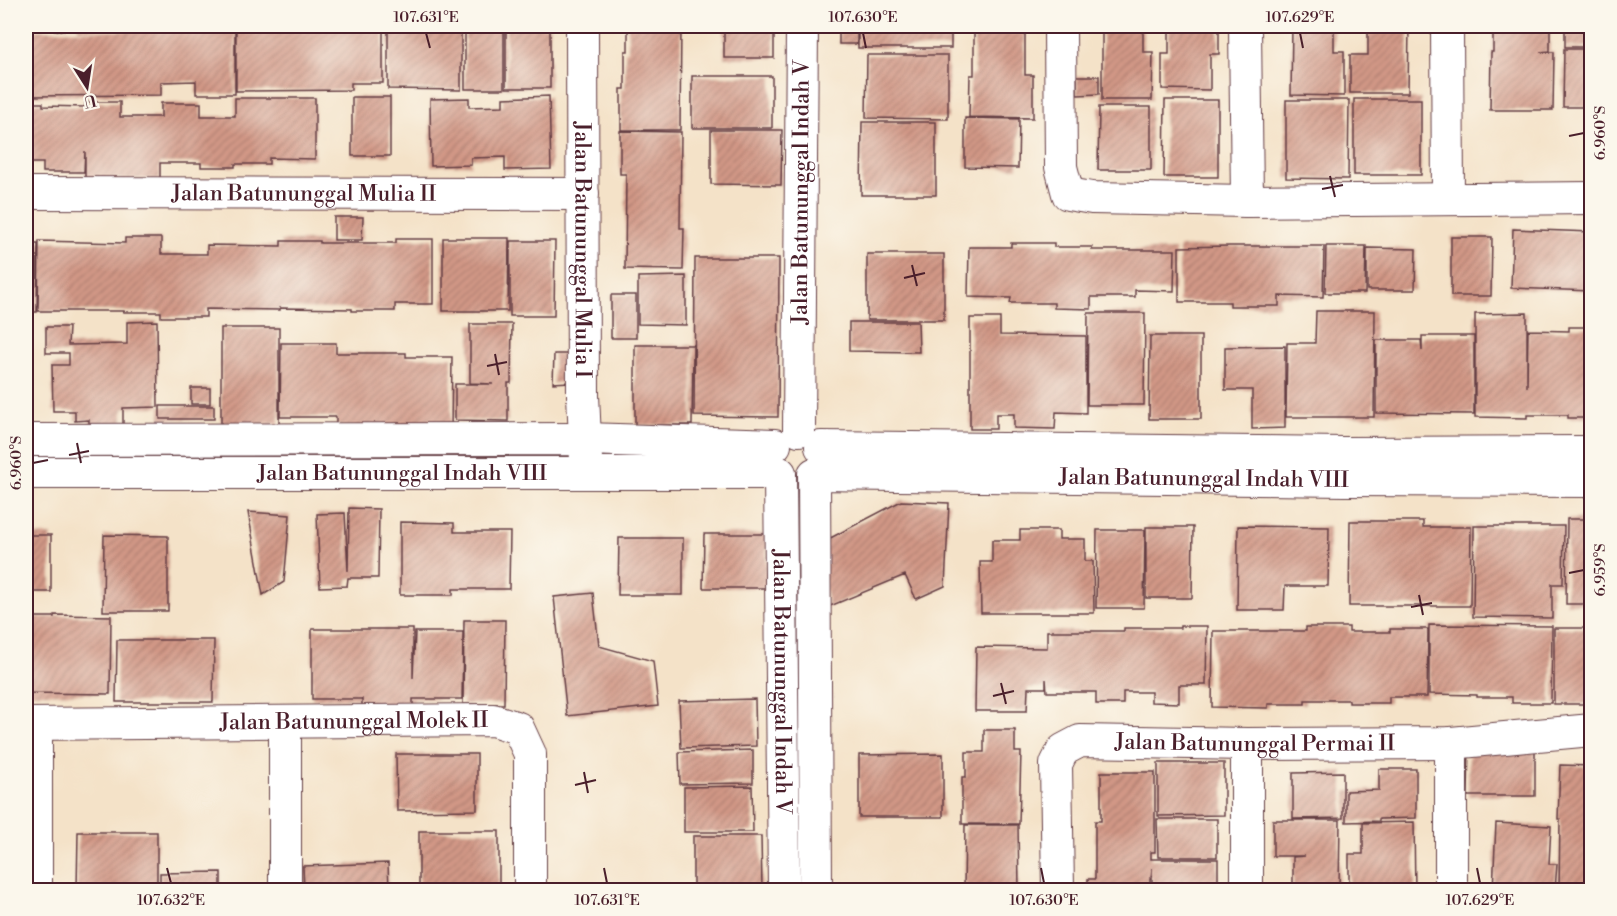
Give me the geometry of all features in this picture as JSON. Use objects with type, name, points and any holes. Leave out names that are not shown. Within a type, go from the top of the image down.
[{"type":"street","name":"Jalan Batununggal Mulia I","points":[[582,26],[583,383],[586,472]]},
{"type":"street","name":"Jalan Batununggal Indah V","points":[[784,891],[798,454],[802,26]]},
{"type":"street","points":[[1059,26],[1061,167],[1068,194],[1092,198],[1247,201],[1592,198]]},
{"type":"street","points":[[1245,26],[1247,201]]},
{"type":"street","points":[[1447,26],[1448,199]]},
{"type":"street","name":"Jalan Batununggal Mulia II","points":[[26,193],[583,194]]},
{"type":"street","name":"Jalan Batununggal Indah VIII","points":[[26,440],[585,440],[798,454],[1344,467],[1592,481]]},
{"type":"street","name":"Jalan Batununggal Indah VIII","points":[[1344,467],[1592,452]]},
{"type":"street","name":"Jalan Batununggal Indah V","points":[[798,454],[816,891]]},
{"type":"street","name":"Jalan Batununggal Indah VIII","points":[[26,473],[586,472],[798,454]]},
{"type":"street","name":"Jalan Batununggal Molek II","points":[[31,724],[493,720],[518,728],[530,754],[530,891]]},
{"type":"street","points":[[285,723],[285,891]]},
{"type":"street","points":[[31,724],[36,891]]},
{"type":"street","name":"Jalan Batununggal Permai II","points":[[1058,891],[1056,764],[1063,750],[1080,741],[1246,744],[1451,743],[1592,730]]},
{"type":"street","points":[[1451,743],[1451,891]]},
{"type":"street","points":[[1246,744],[1247,891]]},
{"type":"building","points":[[78,26],[107,26],[106,29],[78,29]]},
{"type":"building","points":[[127,26],[196,26],[196,29],[235,29],[235,94],[196,94],[196,81],[161,82],[161,95],[26,96],[26,30],[127,31]]},
{"type":"building","points":[[236,26],[383,26],[383,83],[351,83],[351,90],[236,91]]},
{"type":"building","points":[[388,26],[461,26],[461,90],[388,89]]},
{"type":"building","points":[[465,26],[504,26],[504,89],[465,89]]},
{"type":"building","points":[[628,26],[681,26],[680,130],[621,130],[621,89],[625,89],[625,51],[628,51]]},
{"type":"building","points":[[724,26],[774,26],[774,58],[724,58]]},
{"type":"building","points":[[839,26],[857,26],[857,44],[839,44]]},
{"type":"building","points":[[858,26],[951,26],[951,48],[858,48]]},
{"type":"building","points":[[975,26],[1026,26],[1026,31],[975,31]]},
{"type":"building","points":[[1102,26],[1143,26],[1143,52],[1153,52],[1152,100],[1102,100]]},
{"type":"building","points":[[1169,26],[1219,26],[1219,54],[1210,54],[1210,90],[1162,89],[1162,54],[1169,54]]},
{"type":"building","points":[[1292,26],[1334,26],[1334,51],[1344,51],[1344,96],[1291,95]]},
{"type":"building","points":[[1368,26],[1409,26],[1408,93],[1350,93],[1350,55],[1368,55]]},
{"type":"building","points":[[1493,26],[1550,26],[1550,51],[1540,52],[1554,52],[1553,110],[1490,110]]},
{"type":"building","points":[[1565,26],[1592,26],[1592,47],[1565,47]]},
{"type":"building","points":[[506,27],[550,27],[550,88],[506,88]]},
{"type":"building","points":[[974,33],[1025,33],[1025,75],[1033,75],[1033,118],[969,117],[970,75],[974,75]]},
{"type":"building","points":[[1564,49],[1592,49],[1592,107],[1563,107]]},
{"type":"building","points":[[867,55],[948,55],[948,119],[866,118]]},
{"type":"building","points":[[692,76],[772,76],[772,128],[692,128]]},
{"type":"building","points":[[1077,76],[1099,76],[1099,94],[1077,95]]},
{"type":"building","points":[[549,96],[551,169],[505,170],[505,157],[471,158],[471,165],[431,166],[430,99],[469,98],[469,107],[503,106],[503,98]]},
{"type":"building","points":[[352,97],[390,97],[390,156],[352,156]]},
{"type":"building","points":[[235,98],[315,98],[315,159],[269,158],[269,164],[235,164],[235,167],[201,167],[201,163],[160,163],[160,179],[85,179],[85,151],[84,172],[43,172],[43,163],[26,163],[26,103],[43,103],[43,106],[85,107],[85,102],[120,102],[120,117],[161,117],[161,103],[201,103],[201,116],[235,116]]},
{"type":"building","points":[[1354,99],[1421,99],[1421,175],[1354,175]]},
{"type":"building","points":[[1165,100],[1218,100],[1218,177],[1164,177]]},
{"type":"building","points":[[1286,100],[1349,100],[1348,179],[1286,178]]},
{"type":"building","points":[[1099,107],[1151,107],[1151,170],[1098,170]]},
{"type":"building","points":[[965,118],[1019,119],[1018,168],[965,167]]},
{"type":"building","points":[[862,122],[936,122],[936,195],[861,195]]},
{"type":"building","points":[[711,130],[782,130],[781,185],[711,184]]},
{"type":"building","points":[[620,131],[681,132],[680,228],[684,228],[683,270],[625,269],[626,174],[620,174]]},
{"type":"building","points":[[334,217],[363,217],[362,240],[334,240]]},
{"type":"building","points":[[1513,229],[1592,232],[1592,291],[1511,288]]},
{"type":"building","points":[[1451,237],[1492,237],[1491,296],[1451,296]]},
{"type":"building","points":[[125,238],[161,238],[161,254],[207,254],[207,245],[281,246],[281,241],[396,243],[396,239],[433,239],[433,304],[395,304],[395,311],[206,309],[206,317],[161,317],[161,312],[38,311],[39,241],[125,243]]},
{"type":"building","points":[[443,238],[509,238],[508,311],[443,311]]},
{"type":"building","points":[[510,241],[555,241],[554,316],[510,316]]},
{"type":"building","points":[[1011,243],[1054,243],[1054,247],[1092,247],[1092,250],[1175,250],[1174,291],[1135,290],[1135,297],[1091,297],[1091,309],[1054,308],[1054,303],[1010,303],[1011,298],[968,297],[969,247],[1011,247]]},
{"type":"building","points":[[26,244],[38,244],[37,312],[26,312]]},
{"type":"building","points":[[1324,246],[1323,297],[1279,296],[1279,306],[1230,306],[1230,302],[1179,302],[1179,247]]},
{"type":"building","points":[[1326,246],[1366,246],[1365,293],[1325,293]]},
{"type":"building","points":[[1367,248],[1416,249],[1415,290],[1367,290]]},
{"type":"building","points":[[867,254],[944,254],[944,320],[867,320]]},
{"type":"building","points":[[695,258],[779,258],[778,417],[694,416]]},
{"type":"building","points":[[686,276],[686,325],[638,324],[638,277]]},
{"type":"building","points":[[611,295],[636,295],[636,338],[611,338]]},
{"type":"building","points":[[1316,311],[1375,311],[1374,417],[1286,417],[1287,343],[1315,343]]},
{"type":"building","points":[[1088,313],[1145,313],[1144,405],[1087,405]]},
{"type":"building","points":[[1527,313],[1527,387],[1528,330],[1569,331],[1569,327],[1592,327],[1592,418],[1568,418],[1568,415],[1527,415],[1527,418],[1475,417],[1475,314]]},
{"type":"building","points":[[970,318],[1000,318],[1000,335],[1086,336],[1086,413],[1056,412],[1055,429],[1014,428],[1014,414],[996,414],[996,429],[970,429]]},
{"type":"building","points":[[157,321],[158,407],[123,408],[123,428],[89,429],[89,420],[75,421],[75,411],[53,411],[52,365],[69,365],[69,353],[46,353],[46,327],[69,327],[68,345],[127,344],[127,322]]},
{"type":"building","points":[[849,322],[918,322],[919,352],[849,351]]},
{"type":"building","points":[[470,324],[512,324],[508,421],[455,420],[455,384],[493,384],[470,383]]},
{"type":"building","points":[[221,328],[279,328],[279,424],[221,424]]},
{"type":"building","points":[[1150,336],[1201,336],[1201,419],[1149,419]]},
{"type":"building","points":[[1422,336],[1474,336],[1474,414],[1376,413],[1376,340],[1421,340],[1422,351]]},
{"type":"building","points":[[281,343],[336,343],[336,353],[406,353],[406,357],[452,357],[451,433],[336,426],[336,417],[280,417]]},
{"type":"building","points":[[635,345],[693,345],[692,425],[635,425]]},
{"type":"building","points":[[1285,346],[1285,428],[1252,429],[1252,390],[1225,390],[1225,347]]},
{"type":"building","points":[[554,354],[570,354],[570,382],[553,383]]},
{"type":"building","points":[[191,388],[210,388],[210,404],[191,404]]},
{"type":"building","points":[[160,406],[214,406],[214,419],[160,419]]},
{"type":"building","points":[[901,501],[949,503],[945,586],[916,599],[905,575],[828,607],[819,544]]},
{"type":"building","points":[[349,508],[379,509],[378,578],[348,578],[347,586],[320,587],[317,514],[345,513],[348,571]]},
{"type":"building","points":[[248,512],[290,515],[284,582],[263,595]]},
{"type":"building","points":[[1567,519],[1592,519],[1592,604],[1566,604]]},
{"type":"building","points":[[1350,521],[1423,521],[1423,527],[1471,527],[1470,606],[1349,606]]},
{"type":"building","points":[[400,522],[454,523],[454,532],[510,532],[509,589],[453,589],[453,595],[400,595]]},
{"type":"building","points":[[1238,526],[1329,527],[1328,586],[1285,586],[1284,610],[1237,610]]},
{"type":"building","points":[[1474,526],[1564,526],[1563,584],[1552,584],[1552,618],[1473,617]]},
{"type":"building","points":[[1146,527],[1193,527],[1192,598],[1146,598]]},
{"type":"building","points":[[1020,530],[1059,530],[1059,539],[1085,539],[1085,561],[1093,561],[1094,613],[981,613],[980,562],[992,562],[992,540],[1020,540]]},
{"type":"building","points":[[1097,530],[1145,530],[1144,608],[1096,608]]},
{"type":"building","points":[[704,534],[767,534],[766,588],[703,588]]},
{"type":"building","points":[[26,535],[51,535],[51,592],[26,592]]},
{"type":"building","points":[[104,535],[168,536],[168,611],[103,611]]},
{"type":"building","points":[[619,538],[683,538],[683,595],[618,595]]},
{"type":"building","points":[[593,593],[599,646],[653,661],[658,706],[567,716],[554,597]]},
{"type":"building","points":[[54,615],[111,616],[110,694],[26,693],[26,617],[54,617]]},
{"type":"building","points":[[464,620],[505,620],[504,704],[463,704]]},
{"type":"building","points":[[1429,625],[1552,626],[1551,703],[1512,703],[1512,697],[1429,694]]},
{"type":"building","points":[[1180,626],[1207,626],[1206,685],[1179,685],[1179,703],[1151,702],[1151,692],[1123,692],[1123,704],[1096,704],[1096,692],[1047,692],[1046,679],[1046,688],[1028,688],[1027,711],[975,711],[976,647],[1047,648],[1047,631],[1124,631],[1124,628],[1180,628]]},
{"type":"building","points":[[1306,627],[1349,627],[1349,632],[1428,629],[1427,697],[1389,697],[1389,703],[1305,700],[1305,704],[1268,704],[1268,708],[1212,707],[1213,631],[1306,631]]},
{"type":"building","points":[[1554,628],[1592,628],[1592,704],[1554,704]]},
{"type":"building","points":[[312,629],[413,629],[413,678],[415,632],[463,632],[462,699],[413,699],[413,706],[362,706],[362,699],[312,699]]},
{"type":"building","points":[[117,640],[214,640],[213,702],[116,702]]},
{"type":"building","points":[[755,699],[756,746],[681,748],[679,701]]},
{"type":"building","points":[[984,730],[1015,730],[1015,752],[1021,752],[1019,824],[962,824],[962,777],[966,777],[966,752],[984,752]]},
{"type":"building","points":[[1469,745],[1535,745],[1535,796],[1468,796]]},
{"type":"building","points":[[753,750],[753,783],[680,784],[679,752]]},
{"type":"building","points":[[396,754],[477,754],[477,810],[397,811]]},
{"type":"building","points":[[943,754],[943,817],[859,817],[859,755]]},
{"type":"building","points":[[1158,763],[1224,763],[1224,815],[1158,816]]},
{"type":"building","points":[[1560,765],[1592,766],[1592,890],[1559,890]]},
{"type":"building","points":[[1379,769],[1416,769],[1416,818],[1346,822],[1346,791],[1379,790]]},
{"type":"building","points":[[1101,772],[1155,772],[1155,852],[1151,852],[1151,859],[1218,859],[1218,890],[1152,890],[1152,868],[1150,890],[1088,890],[1088,879],[1095,879],[1095,821],[1101,821]]},
{"type":"building","points":[[1343,772],[1343,818],[1293,819],[1293,773]]},
{"type":"building","points":[[752,786],[753,832],[684,832],[684,787]]},
{"type":"building","points":[[1157,819],[1217,819],[1217,857],[1158,857]]},
{"type":"building","points":[[1273,820],[1340,820],[1339,890],[1293,889],[1293,857],[1305,856],[1273,856]]},
{"type":"building","points":[[1414,822],[1415,890],[1349,890],[1349,854],[1363,854],[1363,823]]},
{"type":"building","points":[[1496,823],[1551,826],[1549,864],[1557,864],[1555,890],[1493,890]]},
{"type":"building","points":[[965,825],[1018,825],[1019,890],[964,890]]},
{"type":"building","points":[[419,831],[499,831],[499,888],[497,890],[419,889]]},
{"type":"building","points":[[78,832],[157,832],[157,888],[77,889]]},
{"type":"building","points":[[693,836],[761,836],[762,890],[693,890]]},
{"type":"building","points":[[388,863],[389,890],[304,890],[303,866]]},
{"type":"building","points":[[221,872],[221,890],[160,890],[160,873]]}]
